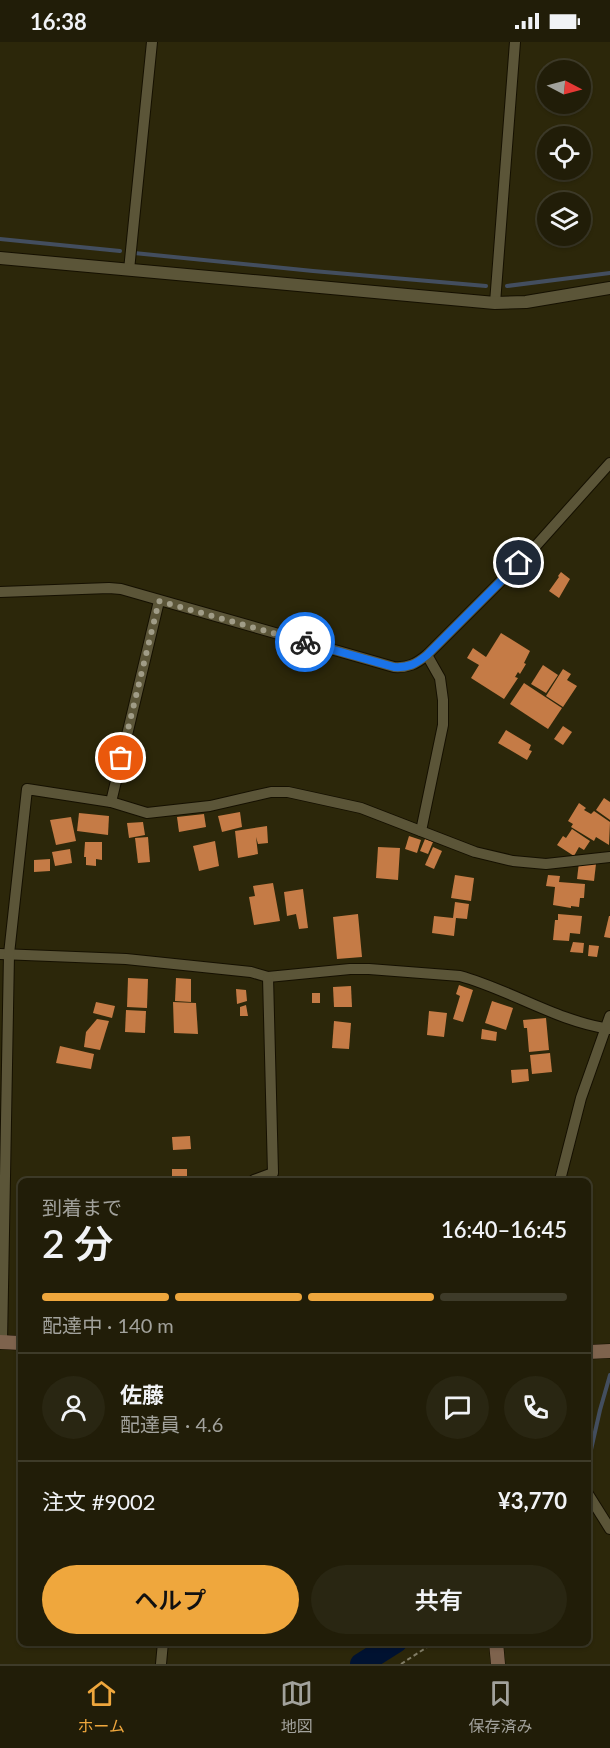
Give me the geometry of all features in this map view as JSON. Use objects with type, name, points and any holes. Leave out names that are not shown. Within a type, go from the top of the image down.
[{"type":"main road","points":[[1,1343],[18,1343]]},
{"type":"main road","points":[[591,1352],[610,1351]]},
{"type":"main road","points":[[496,1646],[498,1664]]},
{"type":"street","points":[[129,270],[152,42]]},
{"type":"street","points":[[495,303],[516,42]]},
{"type":"street","points":[[0,258],[495,303],[526,302],[610,288]]},
{"type":"street","points":[[0,592],[121,589],[394,667],[405,668],[416,664],[427,655],[534,548],[610,463]]},
{"type":"street","points":[[111,802],[159,601]]},
{"type":"street","points":[[421,831],[443,725],[444,700],[440,678],[427,655]]},
{"type":"street","points":[[1,1343],[5,954],[27,789],[111,802],[147,813],[210,806],[270,792],[288,792],[361,808],[475,852],[513,861],[546,864],[610,857]]},
{"type":"street","points":[[5,954],[126,959],[251,972],[268,977],[350,969],[460,976],[476,980],[558,1015],[608,1029]]},
{"type":"street","points":[[259,1178],[273,1173],[268,977]]},
{"type":"street","points":[[561,1178],[581,1098],[608,1029],[610,1016]]},
{"type":"street","points":[[591,1499],[610,1529]]},
{"type":"street","points":[[161,1664],[163,1646]]},
{"type":"path","points":[[401,1664],[429,1646]]},
{"type":"building","points":[[561,572],[570,579],[559,598],[549,591]]},
{"type":"building","points":[[501,633],[530,651],[524,663],[526,664],[520,674],[518,672],[515,677],[518,678],[504,699],[471,678],[479,665],[467,658],[473,648],[486,657]]},
{"type":"building","points":[[543,665],[558,675],[546,693],[531,684]]},
{"type":"building","points":[[563,669],[571,674],[567,680],[577,686],[563,707],[546,696]]},
{"type":"building","points":[[524,683],[562,708],[548,729],[510,704]]},
{"type":"building","points":[[563,726],[572,732],[563,745],[554,739]]},
{"type":"building","points":[[506,730],[531,745],[529,750],[532,751],[527,760],[498,743]]},
{"type":"building","points":[[604,798],[610,802],[610,820],[596,810]]},
{"type":"building","points":[[579,803],[586,808],[584,810],[591,814],[594,811],[610,822],[609,845],[596,837],[594,841],[571,827],[573,824],[568,821]]},
{"type":"building","points":[[240,812],[242,827],[222,832],[218,816]]},
{"type":"building","points":[[79,813],[109,816],[108,835],[77,831]]},
{"type":"building","points":[[204,814],[206,827],[179,832],[177,817]]},
{"type":"building","points":[[71,817],[76,841],[56,845],[50,820]]},
{"type":"building","points":[[143,822],[145,835],[129,838],[127,823]]},
{"type":"building","points":[[267,826],[268,843],[258,844],[256,837],[258,854],[238,858],[235,831]]},
{"type":"building","points":[[572,829],[590,841],[584,850],[579,847],[574,856],[557,845]]},
{"type":"building","points":[[409,836],[421,840],[417,853],[405,849]]},
{"type":"building","points":[[148,837],[150,862],[138,863],[135,838]]},
{"type":"building","points":[[425,839],[433,842],[428,854],[420,851]]},
{"type":"building","points":[[215,841],[219,866],[199,871],[193,846]]},
{"type":"building","points":[[85,842],[102,842],[102,860],[96,859],[96,866],[86,865]]},
{"type":"building","points":[[378,847],[400,848],[398,880],[376,878]]},
{"type":"building","points":[[433,847],[442,851],[434,869],[425,865]]},
{"type":"building","points":[[70,849],[72,863],[55,866],[52,852]]},
{"type":"building","points":[[50,859],[50,871],[34,872],[34,860]]},
{"type":"building","points":[[579,862],[596,864],[594,881],[577,879]]},
{"type":"building","points":[[455,875],[474,878],[471,901],[451,898]]},
{"type":"building","points":[[548,875],[560,876],[559,882],[585,884],[584,898],[580,898],[579,907],[553,905],[555,887],[546,886]]},
{"type":"building","points":[[273,883],[280,921],[254,925],[249,897],[255,896],[253,886]]},
{"type":"building","points":[[303,889],[308,928],[299,929],[296,914],[287,916],[284,892]]},
{"type":"building","points":[[455,902],[469,904],[467,919],[456,918],[454,936],[432,933],[434,916],[453,918]]},
{"type":"building","points":[[358,914],[362,957],[337,959],[333,917]]},
{"type":"building","points":[[558,914],[582,916],[580,934],[570,933],[569,941],[553,940],[555,920],[558,920]]},
{"type":"building","points":[[610,916],[610,938],[604,937]]},
{"type":"building","points":[[573,942],[584,943],[583,953],[570,952]]},
{"type":"building","points":[[589,945],[599,946],[597,957],[588,956]]},
{"type":"building","points":[[128,978],[148,979],[147,1008],[127,1007]]},
{"type":"building","points":[[176,978],[191,979],[191,1002],[175,1001]]},
{"type":"building","points":[[459,985],[473,990],[463,1022],[453,1019],[460,996],[456,994]]},
{"type":"building","points":[[351,986],[352,1007],[334,1007],[333,987]]},
{"type":"building","points":[[236,989],[246,990],[247,1001],[237,1004]]},
{"type":"building","points":[[312,993],[320,993],[320,1003],[312,1003]]},
{"type":"building","points":[[492,1001],[513,1008],[506,1030],[485,1023]]},
{"type":"building","points":[[96,1002],[115,1006],[112,1018],[93,1013]]},
{"type":"building","points":[[173,1002],[196,1003],[198,1034],[174,1033]]},
{"type":"building","points":[[246,1005],[248,1016],[240,1016],[240,1007]]},
{"type":"building","points":[[126,1010],[146,1011],[145,1033],[125,1032]]},
{"type":"building","points":[[429,1011],[447,1013],[444,1037],[427,1035]]},
{"type":"building","points":[[546,1018],[549,1050],[529,1052],[527,1028],[524,1028],[523,1020]]},
{"type":"building","points":[[97,1019],[109,1021],[100,1050],[84,1047],[86,1032]]},
{"type":"building","points":[[334,1021],[351,1023],[349,1049],[332,1048]]},
{"type":"building","points":[[482,1029],[497,1032],[496,1041],[481,1039]]},
{"type":"building","points":[[60,1046],[94,1054],[91,1069],[56,1063]]},
{"type":"building","points":[[550,1053],[552,1072],[532,1074],[530,1055]]},
{"type":"building","points":[[528,1069],[529,1081],[512,1083],[511,1070]]},
{"type":"building","points":[[190,1136],[191,1149],[173,1150],[172,1137]]},
{"type":"building","points":[[172,1169],[187,1169],[187,1178],[172,1178]]},
{"type":"waterway","points":[[0,239],[120,251]]},
{"type":"waterway","points":[[134,253],[486,286]]},
{"type":"waterway","points":[[507,286],[610,273]]},
{"type":"waterway","points":[[591,1450],[610,1375]]},
{"type":"waterway","points":[[361,1664],[390,1646]]},
{"type":"way so far","points":[[121,758],[159,601],[305,642]]},
{"type":"route","points":[[305,642],[394,667],[405,668],[416,664],[519,563]]}]
